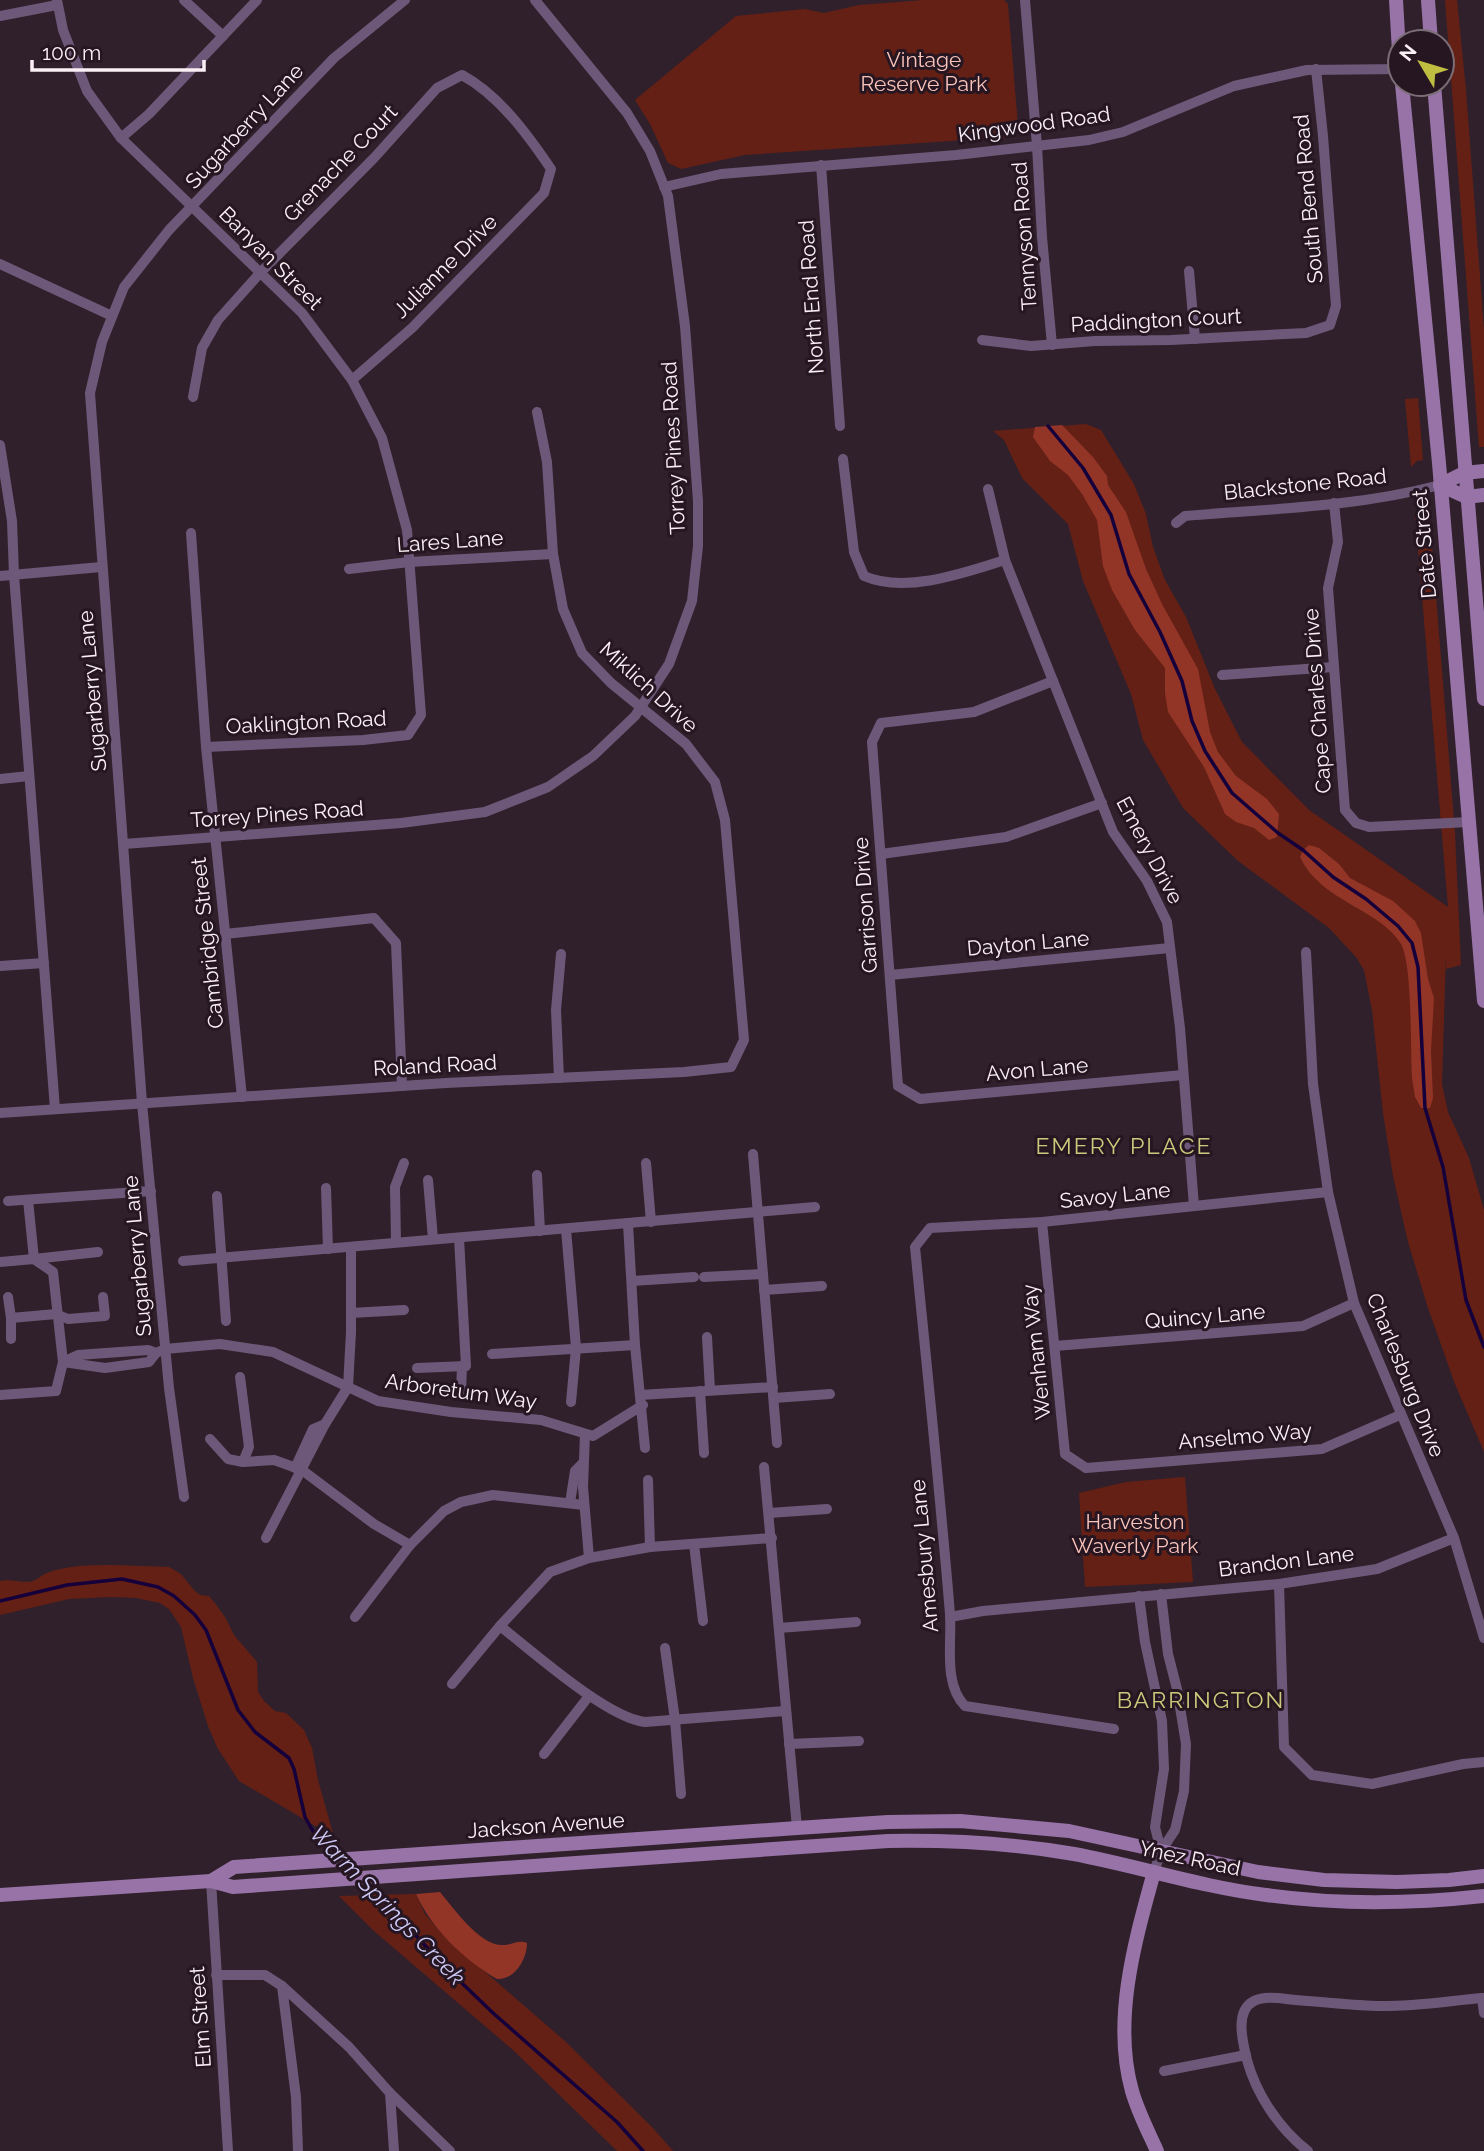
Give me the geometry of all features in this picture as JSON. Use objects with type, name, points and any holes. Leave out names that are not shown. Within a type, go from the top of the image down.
[{"type":"main road","points":[[1396,0],[1398,28]]},
{"type":"main road","points":[[1428,0],[1430,28]]},
{"type":"main road","name":"Date Street","points":[[1403,98],[1484,1001]]},
{"type":"main road","points":[[1435,98],[1484,699]]},
{"type":"main road","points":[[1440,485],[1464,473],[1484,471]]},
{"type":"main road","points":[[1440,485],[1466,497],[1484,495]]},
{"type":"main road","name":"Ynez Road","points":[[888,1822],[960,1821],[1069,1832],[1258,1872],[1324,1880],[1397,1882],[1484,1876]]},
{"type":"main road","name":"Jackson Avenue","points":[[211,1881],[234,1867],[888,1822]]},
{"type":"main road","points":[[694,1835],[696,1854]]},
{"type":"main road","name":"Ynez Road","points":[[888,1841],[940,1840],[1020,1846],[1073,1854],[1265,1895],[1332,1901],[1390,1902],[1484,1896]]},
{"type":"main road","name":"Jackson Avenue","points":[[0,1895],[211,1881],[233,1887],[318,1882],[888,1841]]},
{"type":"main road","points":[[1154,1872],[1132,1960],[1125,2042],[1132,2089],[1157,2151]]},
{"type":"street","points":[[184,0],[223,36]]},
{"type":"street","points":[[121,138],[149,114],[257,0]]},
{"type":"street","name":"Sugarberry Lane","points":[[184,1497],[160,1351],[90,393],[102,342],[124,288],[169,230],[334,58],[405,0]]},
{"type":"street","name":"Torrey Pines Road","points":[[124,844],[401,823],[485,812],[548,788],[593,755],[635,716],[669,664],[692,601],[698,546],[698,501],[685,326],[668,196],[650,151],[627,113],[535,0]]},
{"type":"street","name":"Tennyson Road","points":[[1025,0],[1052,345]]},
{"type":"street","points":[[0,16],[57,3]]},
{"type":"street","name":"Banyan Street","points":[[57,3],[63,30],[87,90],[121,138],[302,313],[352,380],[382,438],[407,530],[421,715],[408,735]]},
{"type":"street","name":"Kingwood Road","points":[[664,187],[720,174],[1089,141],[1123,132],[1234,86],[1315,69],[1386,69]]},
{"type":"street","name":"South Bend Road","points":[[1315,69],[1336,306],[1330,325]]},
{"type":"street","name":"Grenache Court","points":[[193,397],[202,348],[218,320],[260,273],[374,158],[437,88],[461,75],[480,85],[532,141],[551,169]]},
{"type":"street","name":"North End Road","points":[[821,165],[840,426]]},
{"type":"street","name":"Julianne Drive","points":[[352,380],[412,328],[544,193],[551,169]]},
{"type":"street","points":[[0,264],[112,316]]},
{"type":"street","points":[[1189,271],[1195,339]]},
{"type":"street","name":"Paddington Court","points":[[982,340],[1031,346],[1195,339],[1306,333],[1330,325]]},
{"type":"street","name":"Miklich Drive","points":[[537,412],[547,462],[553,554],[563,609],[582,653],[611,683],[686,744],[715,782],[725,820],[744,1040],[731,1067]]},
{"type":"street","points":[[0,445],[12,521],[55,1109]]},
{"type":"street","points":[[843,459],[854,552],[864,576],[888,584],[953,576],[1005,560]]},
{"type":"street","name":"Blackstone Road","points":[[1176,523],[1185,516],[1334,503],[1418,491],[1440,485]]},
{"type":"street","name":"Emery Drive","points":[[988,489],[1005,560],[1113,832],[1147,881],[1167,922],[1194,1206]]},
{"type":"street","name":"Cape Charles Drive","points":[[1334,503],[1338,542],[1328,588],[1345,810],[1356,823],[1368,827],[1469,822]]},
{"type":"street","name":"Cambridge Street","points":[[191,533],[206,747],[242,1097]]},
{"type":"street","name":"Lares Lane","points":[[349,569],[409,562],[553,554]]},
{"type":"street","points":[[0,576],[101,567]]},
{"type":"street","points":[[1222,675],[1334,667]]},
{"type":"street","name":"Garrison Drive","points":[[898,1086],[872,742],[881,723],[974,712],[1054,681]]},
{"type":"street","name":"Oaklington Road","points":[[206,747],[363,740],[408,735]]},
{"type":"street","points":[[0,779],[29,776]]},
{"type":"street","points":[[881,854],[1006,837],[1102,803]]},
{"type":"street","points":[[225,934],[374,918],[396,943],[402,1086]]},
{"type":"street","name":"Dayton Lane","points":[[890,975],[1170,948]]},
{"type":"street","name":"Charlesburg Drive","points":[[1306,952],[1313,1084],[1328,1192],[1354,1303],[1454,1538],[1484,1638]]},
{"type":"street","points":[[559,1078],[556,1010],[561,954]]},
{"type":"street","points":[[0,966],[44,963]]},
{"type":"street","name":"Roland Road","points":[[0,1113],[731,1067]]},
{"type":"street","name":"Avon Lane","points":[[898,1086],[920,1099],[1183,1074]]},
{"type":"street","points":[[753,1154],[777,1443]]},
{"type":"street","points":[[396,1242],[395,1186],[404,1163]]},
{"type":"street","points":[[646,1163],[651,1222]]},
{"type":"street","points":[[537,1175],[540,1231]]},
{"type":"street","points":[[428,1180],[433,1239]]},
{"type":"street","points":[[326,1188],[328,1249]]},
{"type":"street","points":[[8,1201],[150,1191]]},
{"type":"street","name":"Savoy Lane","points":[[915,1247],[930,1228],[1042,1222],[1328,1192]]},
{"type":"street","points":[[217,1196],[226,1321]]},
{"type":"street","points":[[0,1395],[56,1391],[63,1362],[53,1272],[34,1259],[28,1200]]},
{"type":"street","points":[[183,1261],[815,1207]]},
{"type":"street","name":"Wenham Way","points":[[1042,1222],[1065,1454],[1086,1468]]},
{"type":"street","points":[[628,1224],[635,1345],[645,1448]]},
{"type":"street","points":[[566,1229],[576,1348],[571,1402]]},
{"type":"street","points":[[417,1368],[466,1366],[459,1238]]},
{"type":"street","points":[[266,1538],[299,1469],[348,1387],[351,1247]]},
{"type":"street","name":"Amesbury Lane","points":[[915,1247],[950,1616],[952,1684],[956,1697],[965,1706],[1114,1729]]},
{"type":"street","points":[[0,1262],[98,1252]]},
{"type":"street","points":[[632,1281],[763,1274]]},
{"type":"street","points":[[764,1290],[822,1286]]},
{"type":"street","points":[[8,1297],[11,1339]]},
{"type":"street","points":[[11,1318],[56,1314],[68,1319],[105,1316],[103,1297]]},
{"type":"street","name":"Quincy Lane","points":[[1055,1346],[1303,1326],[1354,1303]]},
{"type":"street","points":[[351,1313],[404,1310]]},
{"type":"street","points":[[704,1453],[707,1337]]},
{"type":"street","name":"Arboretum Way","points":[[63,1362],[78,1355],[160,1351],[220,1344],[273,1352],[378,1401],[452,1412],[541,1420],[589,1435]]},
{"type":"street","points":[[492,1354],[635,1345]]},
{"type":"street","points":[[461,1392],[462,1366]]},
{"type":"street","points":[[240,1377],[249,1447],[243,1462]]},
{"type":"street","points":[[589,1558],[583,1463],[589,1435],[641,1400],[705,1391],[830,1394]]},
{"type":"street","name":"Anselmo Way","points":[[1086,1468],[1322,1450],[1400,1415]]},
{"type":"street","points":[[210,1439],[228,1459],[243,1462],[274,1460],[299,1469],[374,1524],[410,1545]]},
{"type":"street","points":[[570,1503],[575,1471],[583,1463]]},
{"type":"street","points":[[764,1467],[797,1828]]},
{"type":"street","points":[[648,1480],[650,1547]]},
{"type":"street","points":[[355,1617],[410,1545],[444,1511],[461,1502],[493,1495],[584,1505]]},
{"type":"street","points":[[769,1513],[827,1509]]},
{"type":"street","points":[[452,1684],[550,1572],[589,1558],[650,1547],[772,1538]]},
{"type":"street","name":"Brandon Lane","points":[[950,1616],[1279,1584],[1377,1569],[1454,1538]]},
{"type":"street","points":[[694,1544],[702,1622]]},
{"type":"street","points":[[1279,1584],[1284,1746],[1312,1775],[1372,1784],[1484,1762]]},
{"type":"street","points":[[1154,1872],[1161,1852],[1175,1830],[1184,1791],[1186,1744],[1179,1697],[1168,1654],[1161,1594]]},
{"type":"street","points":[[1139,1596],[1144,1642],[1162,1721],[1164,1769],[1155,1828],[1161,1852]]},
{"type":"street","points":[[779,1628],[856,1622]]},
{"type":"street","points":[[500,1626],[589,1696],[634,1721],[786,1711]]},
{"type":"street","points":[[665,1648],[681,1794]]},
{"type":"street","points":[[544,1754],[589,1696]]},
{"type":"street","points":[[789,1744],[859,1741]]},
{"type":"street","name":"Elm Street","points":[[211,1881],[228,2151]]},
{"type":"street","points":[[216,1975],[265,1975],[282,1986],[349,2047],[390,2093],[450,2151]]},
{"type":"street","points":[[282,1986],[296,2097],[298,2151]]},
{"type":"street","points":[[1308,2151],[1295,2141],[1267,2105],[1252,2077],[1241,2022],[1245,2009],[1254,2000],[1273,1998],[1378,2006],[1483,1998],[1484,2013]]},
{"type":"street","points":[[1164,2071],[1246,2055]]},
{"type":"street","points":[[390,2093],[394,2151]]},
{"type":"green space","name":"Vintage Reserve Park","points":[[923,0],[1004,0],[1008,4],[1018,126],[1009,137],[745,155],[681,169],[668,163],[650,124],[635,100],[736,16],[805,9],[824,13],[859,5]]},
{"type":"green space","points":[[1445,0],[1457,0],[1484,330],[1484,447],[1479,447],[1452,98],[1456,98],[1456,28],[1447,28]]},
{"type":"green space","points":[[1418,398],[1423,460],[1417,461],[1411,467],[1405,399]]},
{"type":"green space","points":[[1086,424],[1101,430],[1134,484],[1146,514],[1153,547],[1165,580],[1186,617],[1215,689],[1242,742],[1309,810],[1448,907],[1415,513],[1422,521],[1430,521],[1455,833],[1461,965],[1446,969],[1446,953],[1442,1084],[1448,1112],[1469,1158],[1484,1210],[1484,1452],[1455,1384],[1408,1242],[1393,1176],[1372,1010],[1364,970],[1356,957],[1329,928],[1238,861],[1183,808],[1143,740],[1131,694],[1083,581],[1068,524],[1022,478],[1004,440],[993,431]]},
{"type":"green space","name":"Harveston Waverly Park","points":[[1185,1477],[1193,1582],[1085,1587],[1079,1493],[1126,1482]]},
{"type":"green space","points":[[113,1565],[169,1567],[181,1574],[200,1595],[209,1596],[214,1602],[234,1635],[257,1662],[258,1692],[264,1701],[275,1711],[286,1713],[304,1730],[312,1748],[334,1837],[239,1781],[218,1749],[208,1726],[181,1627],[169,1609],[160,1603],[136,1598],[69,1599],[0,1615],[0,1581],[29,1582],[63,1568]]},
{"type":"green space","points":[[416,1894],[425,1914],[446,1938],[566,2042],[673,2151],[617,2151],[513,2050],[374,1931],[339,1896]]},
{"type":"shaded area","points":[[1062,425],[1107,476],[1108,485],[1126,512],[1146,569],[1162,604],[1198,669],[1210,732],[1218,752],[1236,776],[1267,799],[1279,814],[1277,837],[1269,840],[1254,828],[1236,822],[1225,814],[1204,767],[1168,712],[1165,668],[1135,630],[1112,590],[1103,566],[1097,520],[1068,475],[1050,461],[1033,437],[1035,427]]},
{"type":"shaded area","points":[[1309,845],[1319,848],[1339,864],[1350,878],[1393,901],[1415,921],[1421,933],[1428,979],[1434,998],[1431,1051],[1433,1098],[1430,1108],[1421,1108],[1415,1097],[1408,970],[1401,944],[1379,922],[1335,895],[1309,872],[1300,857]]},
{"type":"shaded area","points":[[440,1892],[484,1939],[501,1945],[527,1943],[525,1956],[514,1972],[497,1979],[472,1962],[450,1942],[431,1919],[416,1894]]},
{"type":"waterway","points":[[1048,426],[1083,468],[1111,515],[1129,574],[1182,681],[1192,721],[1205,751],[1232,793],[1333,877],[1366,899],[1398,926],[1412,943],[1418,967],[1425,1108],[1443,1167],[1466,1300],[1484,1347]]},
{"type":"waterway","name":"Warm Springs Creek","points":[[0,1601],[67,1585],[122,1579],[158,1587],[174,1596],[195,1615],[206,1630],[238,1710],[255,1732],[289,1758],[305,1817],[314,1833],[341,1855]]},
{"type":"waterway","name":"Warm Springs Creek","points":[[369,1883],[438,1960],[493,2013],[617,2122],[643,2151]]},
{"type":"district","name":"EMERY PLACE","points":[[1124,1145]]},
{"type":"district","name":"BARRINGTON","points":[[1201,1699]]}]
